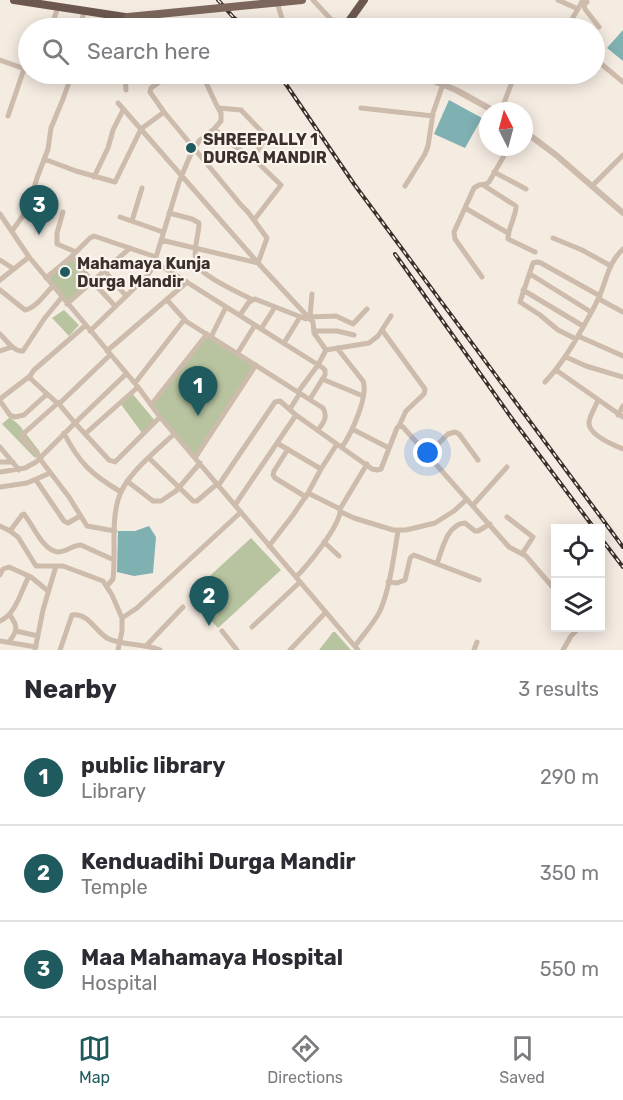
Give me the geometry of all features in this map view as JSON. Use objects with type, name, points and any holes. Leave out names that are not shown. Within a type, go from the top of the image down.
[{"type":"highway","points":[[14,0],[128,17]]},
{"type":"highway","points":[[352,18],[364,0]]},
{"type":"main road","points":[[128,17],[302,0]]},
{"type":"street","points":[[276,0],[282,18]]},
{"type":"street","points":[[313,0],[330,18]]},
{"type":"street","points":[[558,0],[578,9]]},
{"type":"street","points":[[573,18],[586,0]]},
{"type":"street","points":[[586,0],[585,9],[592,18]]},
{"type":"street","points":[[82,18],[84,10]]},
{"type":"street","points":[[0,60],[18,66]]},
{"type":"street","points":[[605,68],[623,82]]},
{"type":"street","points":[[8,116],[20,84]]},
{"type":"street","points":[[12,231],[27,210],[48,149],[51,128],[68,84]]},
{"type":"street","points":[[126,84],[126,90]]},
{"type":"street","points":[[157,84],[150,90],[164,112],[267,238],[258,263]]},
{"type":"street","points":[[47,394],[19,417],[9,415],[0,400],[30,376],[38,366],[116,306],[147,276],[156,259],[181,176],[194,148],[221,121],[222,115],[207,84]]},
{"type":"street","points":[[405,186],[428,146],[433,116],[443,84],[479,102]]},
{"type":"street","points":[[504,102],[511,84]]},
{"type":"street","points":[[118,103],[258,263],[309,317],[326,351]]},
{"type":"street","points":[[219,108],[241,110],[265,135],[266,138],[253,158]]},
{"type":"street","points":[[361,108],[433,116]]},
{"type":"street","points":[[94,177],[123,110]]},
{"type":"street","points":[[44,159],[94,177],[115,181],[141,129],[164,112]]},
{"type":"street","points":[[214,129],[253,158],[281,185],[254,220]]},
{"type":"street","points":[[533,138],[623,213]]},
{"type":"street","points":[[592,186],[623,154]]},
{"type":"street","points":[[482,277],[455,239],[454,232],[474,188],[479,184],[489,182],[504,156]]},
{"type":"street","points":[[494,172],[526,189]]},
{"type":"street","points":[[483,185],[516,206],[508,239],[536,252]]},
{"type":"street","points":[[132,221],[142,188]]},
{"type":"street","points":[[465,208],[508,233]]},
{"type":"street","points":[[63,212],[57,233],[57,244],[74,254],[92,281],[116,306]]},
{"type":"street","points":[[169,213],[199,223],[195,249],[197,264],[201,270],[232,290],[306,319],[336,316],[354,323],[367,309]]},
{"type":"street","points":[[0,214],[29,256],[67,304],[174,434],[357,648],[379,612],[388,582],[398,531]]},
{"type":"street","points":[[120,217],[163,232]]},
{"type":"street","points":[[46,278],[94,236],[156,259],[187,282],[325,370],[310,399]]},
{"type":"street","points":[[553,238],[582,250],[610,266]]},
{"type":"street","points":[[161,240],[258,263]]},
{"type":"street","points":[[67,304],[130,248]]},
{"type":"street","points":[[545,382],[566,357],[599,297],[610,266],[623,249]]},
{"type":"street","points":[[0,279],[29,256]]},
{"type":"street","points":[[0,260],[14,269]]},
{"type":"street","points":[[623,312],[537,262],[532,263],[520,299],[522,304],[558,330],[623,356]]},
{"type":"street","points":[[104,270],[126,296]]},
{"type":"street","points":[[530,274],[591,312]]},
{"type":"street","points":[[115,531],[87,526],[69,497],[22,438],[22,435],[62,402],[109,353],[187,282]]},
{"type":"street","points":[[0,290],[28,310],[53,286]]},
{"type":"street","points":[[524,290],[583,326]]},
{"type":"street","points":[[309,317],[312,294]]},
{"type":"street","points":[[0,334],[12,347],[18,351],[24,351],[44,319],[62,297]]},
{"type":"street","points":[[167,300],[187,322],[323,408],[326,414],[325,420],[318,430]]},
{"type":"street","points":[[240,315],[253,300]]},
{"type":"street","points":[[151,405],[209,336],[226,307]]},
{"type":"street","points":[[237,354],[275,307]]},
{"type":"street","points":[[290,409],[326,351],[374,341],[392,316]]},
{"type":"street","points":[[284,343],[300,317]]},
{"type":"street","points":[[85,434],[136,385],[184,320],[187,322]]},
{"type":"street","points":[[149,458],[190,500],[195,502],[218,485],[275,402],[280,401],[296,415],[372,468],[381,470],[394,432],[406,411],[424,394],[425,389],[382,330]]},
{"type":"street","points":[[314,331],[337,331],[354,335]]},
{"type":"street","points":[[0,351],[12,347]]},
{"type":"street","points":[[269,546],[307,495],[321,469],[348,438],[352,429],[365,386],[338,348]]},
{"type":"street","points":[[566,357],[586,366],[623,377]]},
{"type":"street","points":[[127,481],[153,501],[159,502],[179,487],[256,365]]},
{"type":"street","points":[[556,370],[620,416],[623,406]]},
{"type":"street","points":[[0,472],[25,468],[40,458],[126,374]]},
{"type":"street","points":[[30,376],[110,460],[115,462],[160,417]]},
{"type":"street","points":[[322,379],[363,396]]},
{"type":"street","points":[[598,400],[589,423],[591,429],[601,438],[623,449]]},
{"type":"street","points":[[235,505],[296,415]]},
{"type":"street","points":[[399,426],[403,427],[428,454],[509,547],[529,560],[551,586]]},
{"type":"street","points":[[352,429],[389,448]]},
{"type":"street","points":[[428,454],[447,434],[455,432],[459,434],[478,460]]},
{"type":"street","points":[[64,433],[76,454],[93,473],[121,492]]},
{"type":"street","points":[[108,586],[113,579],[116,511],[121,492],[127,481],[174,434]]},
{"type":"street","points":[[278,443],[321,469]]},
{"type":"street","points":[[0,447],[19,470]]},
{"type":"street","points":[[288,449],[274,471],[275,478],[354,518],[398,531],[435,523],[467,499]]},
{"type":"street","points":[[0,462],[13,462]]},
{"type":"street","points":[[252,627],[298,579],[339,518],[340,511],[367,464]]},
{"type":"street","points":[[473,505],[507,466]]},
{"type":"street","points":[[0,487],[24,484],[50,473]]},
{"type":"street","points":[[36,480],[64,521],[68,523],[80,516]]},
{"type":"street","points":[[122,618],[139,606],[241,512]]},
{"type":"street","points":[[10,531],[24,514],[47,548],[61,552],[81,545],[114,560]]},
{"type":"street","points":[[507,517],[533,537],[522,554]]},
{"type":"street","points":[[437,564],[447,536],[458,524],[465,523],[478,531],[490,524]]},
{"type":"street","points":[[0,526],[18,537],[36,566],[67,567],[98,579],[108,586],[122,618],[121,642],[118,650]]},
{"type":"street","points":[[324,542],[339,556]]},
{"type":"street","points":[[388,582],[397,583],[405,580],[411,556],[418,556],[479,580]]},
{"type":"street","points":[[0,641],[35,648],[56,566]]},
{"type":"street","points":[[0,574],[2,567],[9,567],[29,576],[48,591]]},
{"type":"street","points":[[0,621],[10,615],[29,576]]},
{"type":"street","points":[[147,647],[183,607]]},
{"type":"street","points":[[290,650],[326,612]]},
{"type":"street","points":[[9,642],[16,631],[16,625],[10,615]]},
{"type":"street","points":[[60,650],[72,615],[74,615],[82,616],[108,638],[160,650]]},
{"type":"street","points":[[16,631],[38,636]]},
{"type":"street","points":[[222,631],[237,650]]},
{"type":"street","points":[[570,632],[571,636]]},
{"type":"street","points":[[563,650],[575,632]]},
{"type":"street","points":[[474,650],[477,642]]},
{"type":"green space","points":[[72,258],[90,281],[66,305],[48,278]]},
{"type":"green space","points":[[64,310],[79,325],[69,336],[52,318]]},
{"type":"green space","points":[[207,337],[253,366],[193,459],[150,407]]},
{"type":"green space","points":[[131,392],[156,422],[142,433],[120,403]]},
{"type":"green space","points":[[10,417],[40,452],[35,458],[2,424]]},
{"type":"green space","points":[[251,538],[281,570],[218,628],[188,596]]},
{"type":"green space","points":[[335,632],[351,650],[319,650]]},
{"type":"water","points":[[623,30],[623,61],[607,48]]},
{"type":"water","points":[[449,100],[479,116],[479,123],[465,148],[434,134]]},
{"type":"water","points":[[149,526],[156,537],[153,573],[134,576],[117,572],[118,531],[135,531]]},
{"type":"railway","points":[[218,0],[234,18]]},
{"type":"railway","points":[[286,84],[354,184],[623,547]]},
{"type":"railway","points":[[395,254],[513,420],[591,524]]},
{"type":"railway","points":[[605,544],[623,567]]},
{"type":"place","name":"SHREEPALLY 1 DURGA MANDIR","points":[[191,148]]},
{"type":"place","name":"Maa Mahamaya Hospital","points":[[39,235]]},
{"type":"place","name":"Mahamaya Kunja Durga Mandir","points":[[65,272]]},
{"type":"place","name":"public library","points":[[198,416]]},
{"type":"place","name":"Kenduadihi Durga Mandir","points":[[209,626]]}]
